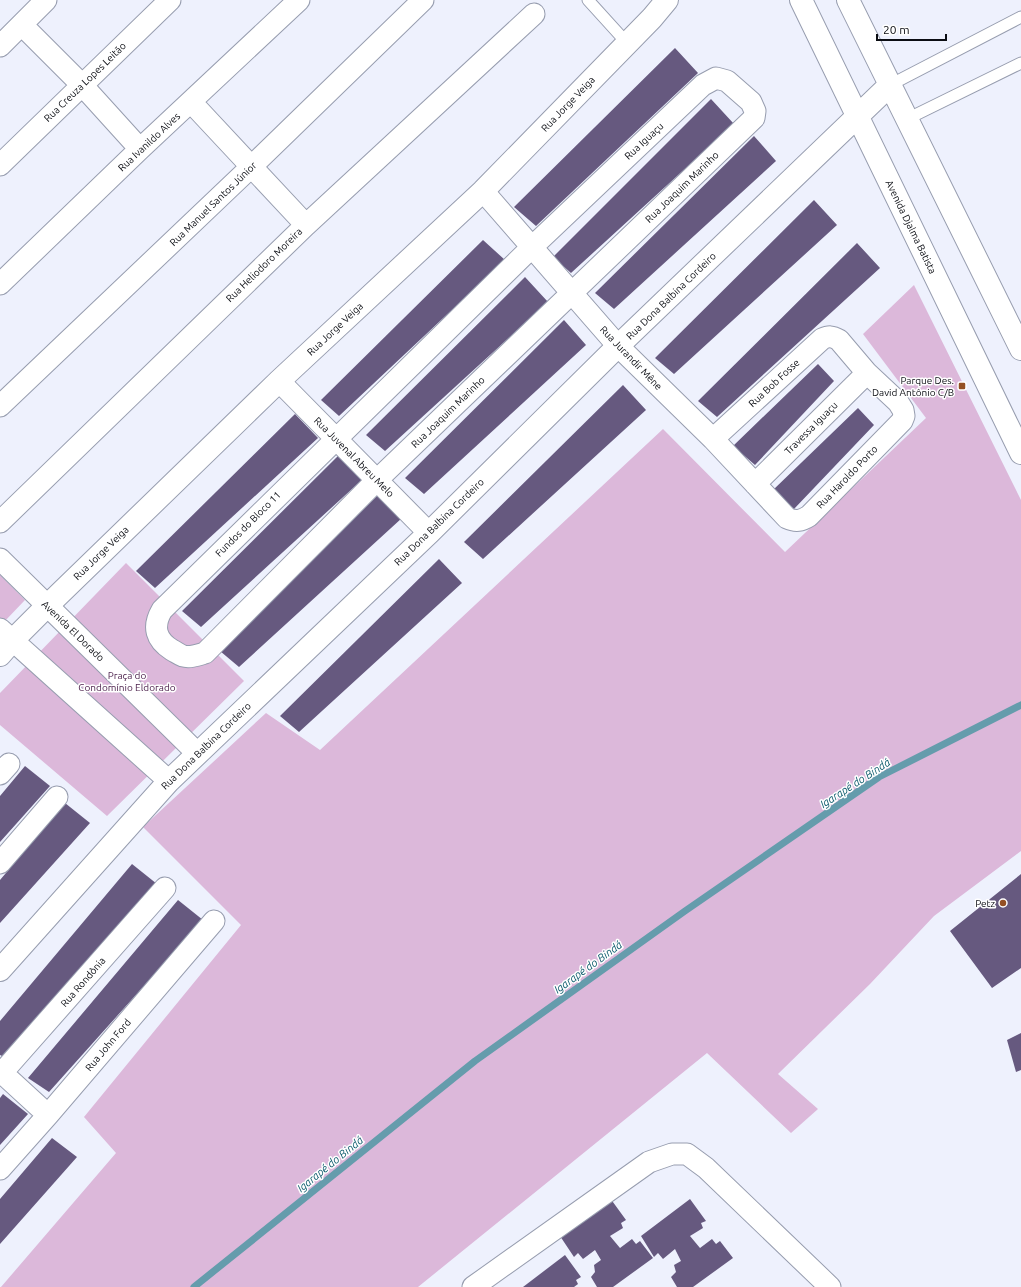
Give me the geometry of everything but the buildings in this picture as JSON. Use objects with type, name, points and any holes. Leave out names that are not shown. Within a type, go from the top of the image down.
[{"type":"street","points":[[0,46],[46,0]]},
{"type":"street","name":"Rua Creuza Lopes Leitão","points":[[0,165],[170,0]]},
{"type":"street","name":"Rua Ivanildo Alves","points":[[0,284],[140,149],[299,0]]},
{"type":"street","name":"Rua Manuel Santos Júnior","points":[[0,406],[252,168],[423,0]]},
{"type":"street","name":"Rua Jorge Veiga","points":[[4,641],[47,606],[279,381],[483,191],[652,18],[667,0]]},
{"type":"street","name":"Avenida Djalma Batista","points":[[801,0],[1021,454]]},
{"type":"street","points":[[848,0],[1019,341]]},
{"type":"street","name":"Rua Heliodoro Moreira","points":[[0,522],[306,225],[534,14]]},
{"type":"street","points":[[22,25],[82,85],[140,149]]},
{"type":"street","name":"Rua Iguaçu","points":[[335,439],[531,248],[703,85],[716,78],[727,80],[751,102],[755,111],[754,118]]},
{"type":"street","name":"Rua Dona Balbina Cordeiro","points":[[0,970],[169,781],[197,753],[429,533],[618,346],[890,85]]},
{"type":"street","points":[[191,102],[306,225]]},
{"type":"street","name":"Rua Joaquim Marinho","points":[[162,610],[156,620],[157,633],[164,644],[184,656],[194,656],[205,653],[377,480],[754,118]]},
{"type":"street","name":"Rua Jurandir Mêne","points":[[483,191],[531,248],[618,346],[713,439],[787,518]]},
{"type":"street","name":"Rua Bob Fosse","points":[[713,439],[822,339],[828,336],[834,336],[839,340],[867,372]]},
{"type":"street","name":"Rua Haroldo Porto","points":[[787,518],[794,521],[801,520],[809,516],[902,421],[904,416],[903,410],[898,402],[867,372]]},
{"type":"street","name":"Travessa Iguaçu","points":[[755,484],[867,372]]},
{"type":"street","name":"Rua Juvenal Abreu Melo","points":[[279,381],[429,533]]},
{"type":"street","name":"Fundos do Bloco 11","points":[[162,610],[335,439]]},
{"type":"street","name":"Avenida El Dorado","points":[[0,559],[197,753]]},
{"type":"street","points":[[4,641],[169,781]]},
{"type":"street","points":[[0,862],[57,798]]},
{"type":"street","name":"Rua Rondônia","points":[[1,1073],[166,888]]},
{"type":"street","name":"Rua John Ford","points":[[0,1170],[214,920]]},
{"type":"street","points":[[1,1073],[48,1115]]},
{"type":"street","points":[[473,1287],[649,1162],[672,1154],[687,1154],[706,1168],[830,1287]]},
{"type":"lane","points":[[588,0],[627,43]]},
{"type":"lane","points":[[890,85],[1021,18]]},
{"type":"lane","points":[[907,119],[1021,63]]},
{"type":"green space","points":[[914,285],[1021,500],[1021,851],[934,916],[870,984],[778,1074],[818,1109],[791,1133],[707,1053],[418,1287],[1,1287],[116,1153],[84,1117],[241,925],[143,827],[266,713],[320,750],[663,429],[785,552],[926,418],[863,334]]},
{"type":"green space","name":"Praça do Condomínio Eldorado","points":[[126,563],[244,681],[107,816],[0,725],[0,693]]},
{"type":"green space","points":[[0,575],[25,600],[4,622],[0,618]]},
{"type":"waterway","name":"Igarapé do Bindá","points":[[194,1287],[475,1061],[685,911],[879,777],[1021,705]]},
{"type":"place","name":"Parque Des. David Antônio C/B","points":[[962,386]]},
{"type":"place","name":"Petz","points":[[1003,903]]}]
